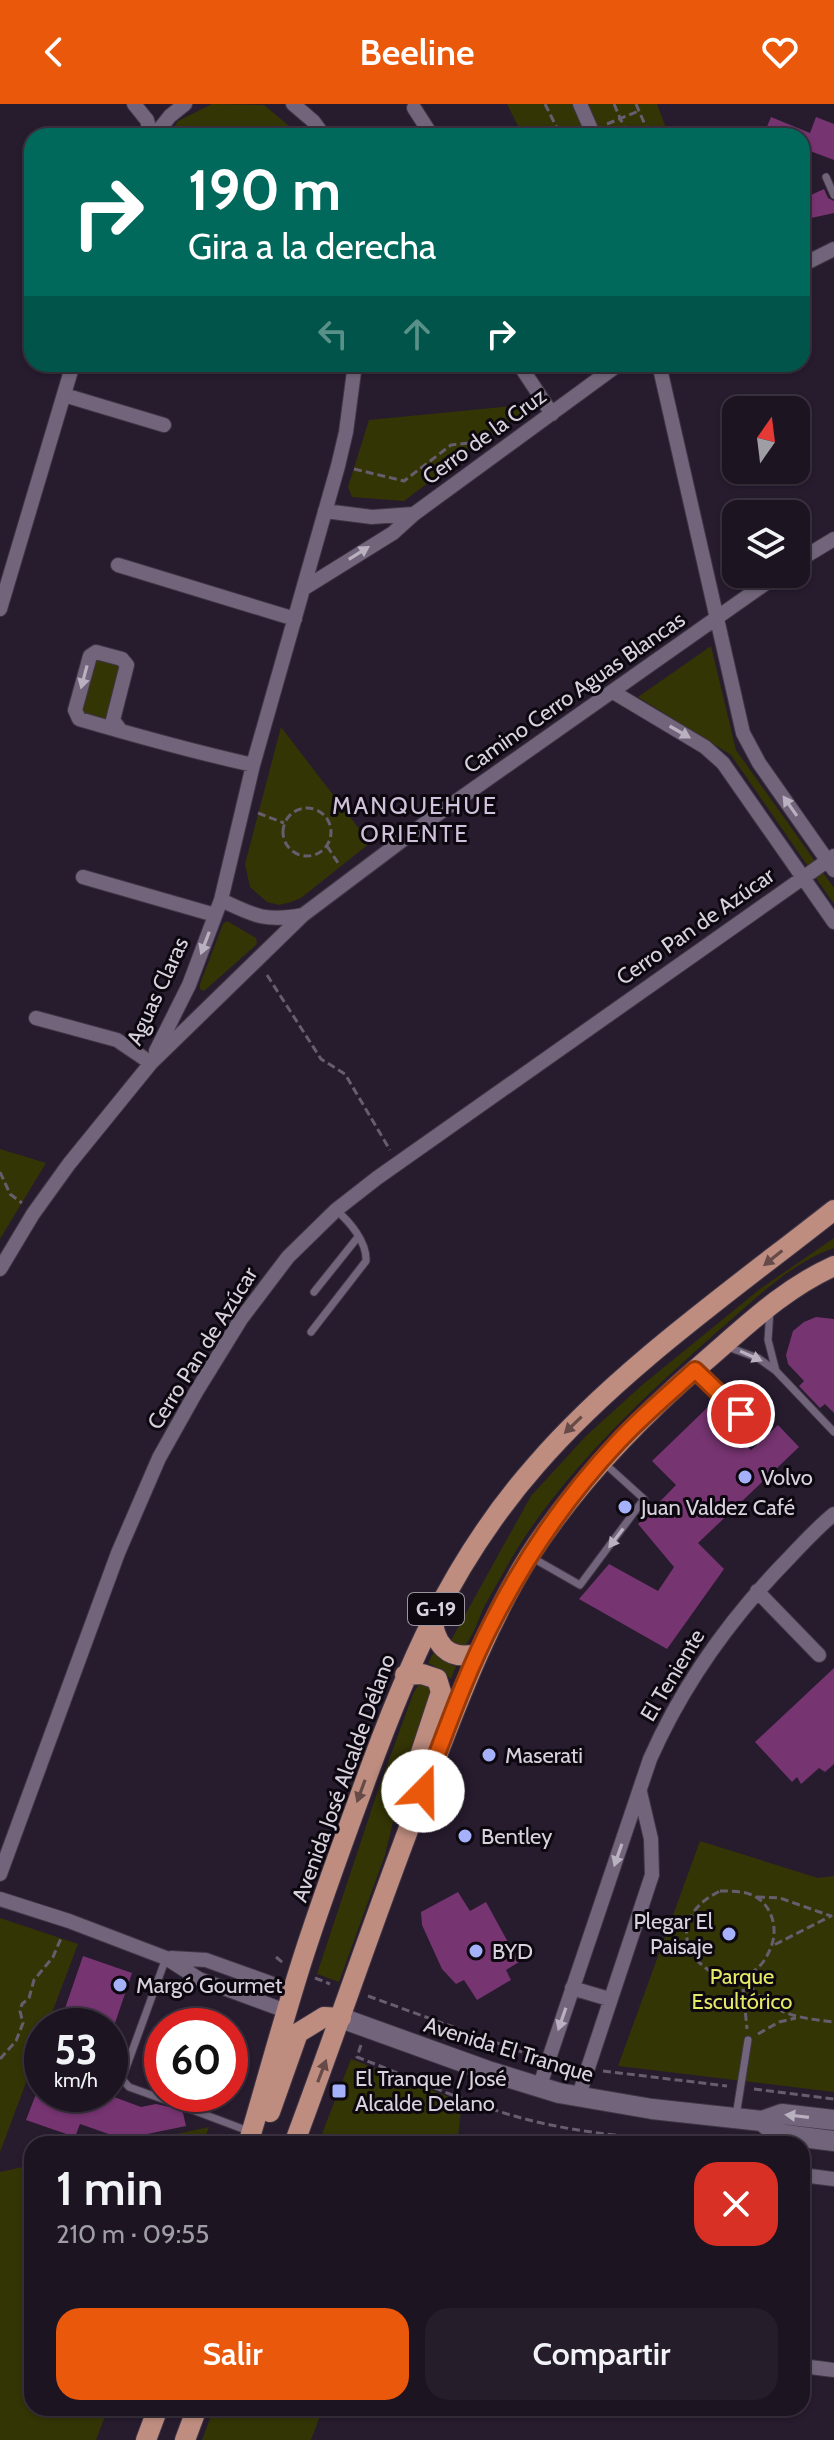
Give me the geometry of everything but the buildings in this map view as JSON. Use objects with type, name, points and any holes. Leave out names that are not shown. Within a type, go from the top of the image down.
[{"type":"main road","name":"Avenida José Alcalde Délano","points":[[253,2136],[289,2001],[343,1842],[405,1675],[432,1615],[490,1522],[557,1440],[671,1339],[834,1210]]},
{"type":"main road","name":"G-19","points":[[297,2136],[412,1818],[477,1654],[530,1556],[576,1491],[636,1423],[771,1303],[799,1283],[834,1266]]},
{"type":"main road","points":[[432,1615],[436,1638],[445,1650],[459,1655],[477,1654]]},
{"type":"main road","points":[[405,1675],[422,1674],[437,1679],[441,1692],[404,1804],[412,1818]]},
{"type":"main road","points":[[255,2136],[268,2119],[298,2033],[324,2017],[341,2018]]},
{"type":"main road","name":"Avenida El Tranque","points":[[341,2018],[539,2088],[578,2098],[762,2121],[782,2114],[834,2120]]},
{"type":"main road","name":"Avenida El Tranque","points":[[762,2121],[778,2134],[794,2136]]},
{"type":"main road","name":"Avenida El Tranque","points":[[810,2138],[834,2141]]},
{"type":"main road","points":[[146,2440],[155,2416]]},
{"type":"main road","points":[[185,2440],[194,2416]]},
{"type":"street","points":[[134,104],[150,128]]},
{"type":"street","points":[[160,128],[185,104]]},
{"type":"street","points":[[293,104],[318,128]]},
{"type":"street","points":[[580,104],[592,128]]},
{"type":"street","points":[[414,108],[426,128]]},
{"type":"street","points":[[810,261],[834,249]]},
{"type":"street","points":[[0,609],[71,372]]},
{"type":"street","name":"Aguas Claras","points":[[36,1018],[117,1040],[151,1063],[189,985],[221,900],[253,765],[338,466],[354,372]]},
{"type":"street","points":[[524,372],[552,414]]},
{"type":"street","name":"Cerro de la Cruz","points":[[303,589],[393,533],[414,514],[608,372]]},
{"type":"street","points":[[661,372],[743,733],[759,763],[832,862]]},
{"type":"street","points":[[64,395],[164,425]]},
{"type":"street","name":"Cerro de la Cruz","points":[[325,511],[372,517],[414,514]]},
{"type":"street","points":[[810,554],[834,539]]},
{"type":"street","points":[[118,565],[295,619]]},
{"type":"street","name":"Camino Cerro Aguas Blancas","points":[[0,1269],[33,1214],[89,1137],[151,1063],[303,915],[349,879],[759,588]]},
{"type":"street","points":[[121,731],[113,720],[127,665],[122,659],[96,652],[90,656],[75,710],[79,719],[121,731],[253,765]]},
{"type":"street","points":[[613,692],[705,747],[723,763],[834,922]]},
{"type":"street","name":"Cerro Pan de Azúcar","points":[[0,1874],[118,1553],[159,1458],[241,1319],[288,1257],[336,1210],[412,1153],[803,878],[832,862]]},
{"type":"street","name":"Aguas Claras","points":[[83,877],[215,915]]},
{"type":"street","points":[[221,900],[264,918],[278,920],[303,915]]},
{"type":"street","points":[[261,955],[268,935],[264,918]]},
{"type":"street","points":[[189,985],[190,994],[197,1001],[211,1002]]},
{"type":"street","name":"El Teniente","points":[[539,2088],[650,1759],[680,1697],[717,1641],[757,1591],[834,1514]]},
{"type":"street","points":[[757,1591],[819,1655]]},
{"type":"street","points":[[578,2098],[652,1875],[651,1839],[640,1792]]},
{"type":"street","points":[[0,1899],[166,1958],[206,1960],[289,2001]]},
{"type":"street","points":[[572,1988],[609,1999]]},
{"type":"street","points":[[810,2176],[834,2179]]},
{"type":"street","points":[[810,2367],[834,2370]]},
{"type":"lane","points":[[826,177],[834,195]]},
{"type":"lane","points":[[311,1332],[363,1266],[366,1255],[350,1224],[336,1210]]},
{"type":"lane","points":[[314,1292],[358,1237]]},
{"type":"lane","points":[[771,1303],[768,1332],[776,1371]]},
{"type":"lane","points":[[723,1346],[752,1355],[776,1371],[834,1432]]},
{"type":"lane","points":[[695,1370],[760,1432]]},
{"type":"lane","points":[[530,1556],[580,1585],[641,1504],[644,1499],[602,1460]]},
{"type":"lane","points":[[148,2008],[166,1958]]},
{"type":"lane","points":[[144,2018],[122,2079],[129,2087],[144,2092]]},
{"type":"lane","points":[[736,2118],[748,2040]]},
{"type":"lane","points":[[194,2112],[244,2136]]},
{"type":"path","points":[[545,104],[557,128]]},
{"type":"path","points":[[614,104],[625,128]]},
{"type":"path","points":[[636,104],[646,128]]},
{"type":"path","points":[[604,128],[639,111]]},
{"type":"path","points":[[338,466],[404,481],[451,445],[492,441]]},
{"type":"path","points":[[311,807],[319,810],[330,822],[332,830],[327,846],[315,855],[299,855],[287,845],[282,830],[284,823],[295,810],[311,807]]},
{"type":"path","points":[[243,809],[284,823]]},
{"type":"path","points":[[327,846],[349,879]]},
{"type":"path","points":[[261,955],[321,1059],[345,1074],[390,1150]]},
{"type":"path","points":[[0,1172],[10,1194],[33,1214]]},
{"type":"path","points":[[757,1897],[774,1920],[775,1933],[772,1946],[759,1966],[742,1977],[722,1977],[706,1970],[693,1956],[686,1942],[687,1930],[692,1914],[706,1898],[720,1891],[780,1898],[832,1916]]},
{"type":"path","points":[[772,1946],[832,1916]]},
{"type":"path","points":[[0,2059],[16,2041],[23,2023],[22,2004],[29,1998],[38,1972],[53,1957],[69,1921]]},
{"type":"path","points":[[742,1977],[770,2006],[796,2018],[834,2022]]},
{"type":"path","points":[[742,1977],[748,2040],[779,2022],[796,2018]]},
{"type":"path","points":[[357,2057],[486,2107],[580,2130],[633,2136]]},
{"type":"green space","points":[[212,104],[264,105],[291,128],[173,128],[178,121]]},
{"type":"green space","points":[[507,104],[657,104],[666,128],[519,128]]},
{"type":"green space","points":[[524,405],[526,409],[404,501],[352,497],[348,487],[369,420]]},
{"type":"green space","points":[[711,646],[736,750],[834,888],[834,904],[731,755],[638,697]]},
{"type":"green space","points":[[95,659],[118,662],[120,668],[107,718],[103,720],[82,715],[81,709]]},
{"type":"green space","points":[[281,727],[370,843],[301,898],[279,905],[267,902],[250,887],[245,864]]},
{"type":"green space","points":[[227,921],[256,938],[257,944],[204,991],[200,989],[200,984],[223,924]]},
{"type":"green space","points":[[0,1149],[46,1163],[0,1239]]},
{"type":"green space","points":[[834,1238],[834,1248],[804,1262],[763,1292],[617,1425],[568,1479],[524,1538],[484,1607],[472,1636],[461,1649],[450,1642],[531,1496],[586,1436],[641,1386],[760,1289]]},
{"type":"green space","points":[[436,1648],[457,1664],[451,1679],[428,1663]]},
{"type":"green space","points":[[421,1681],[433,1687],[402,1785],[385,1855],[339,1982],[317,1974],[378,1790],[413,1694]]},
{"type":"green space","name":"Parque Escultórico","points":[[700,1841],[818,1878],[834,1876],[834,2092],[618,2066]]},
{"type":"green space","points":[[0,1918],[78,1944],[54,2008],[24,2008],[24,2088],[0,2152]]},
{"type":"green space","points":[[351,2059],[462,2102],[458,2136],[321,2136]]},
{"type":"green space","points":[[209,2127],[206,2136],[167,2136]]},
{"type":"green space","points":[[24,2167],[24,2416],[105,2416],[96,2440],[0,2440],[0,2172]]},
{"type":"green space","points":[[211,2416],[320,2416],[311,2440],[202,2440]]},
{"type":"place","name":"Volvo","points":[[745,1477]]},
{"type":"place","name":"Juan Valdez Café","points":[[625,1507]]},
{"type":"place","name":"Maserati","points":[[489,1755]]},
{"type":"place","name":"Bentley","points":[[465,1836]]},
{"type":"place","name":"Plegar El Paisaje","points":[[729,1934]]},
{"type":"place","name":"BYD","points":[[476,1951]]},
{"type":"place","name":"Margó Gourmet","points":[[120,1985]]},
{"type":"place","name":"El Tranque / José Alcalde Delano","points":[[339,2091]]},
{"type":"district","name":"MANQUEHUE ORIENTE","points":[[415,820]]},
{"type":"route","points":[[423,1791],[494,1618],[552,1523],[602,1460],[636,1423],[695,1370],[741,1414]]}]
